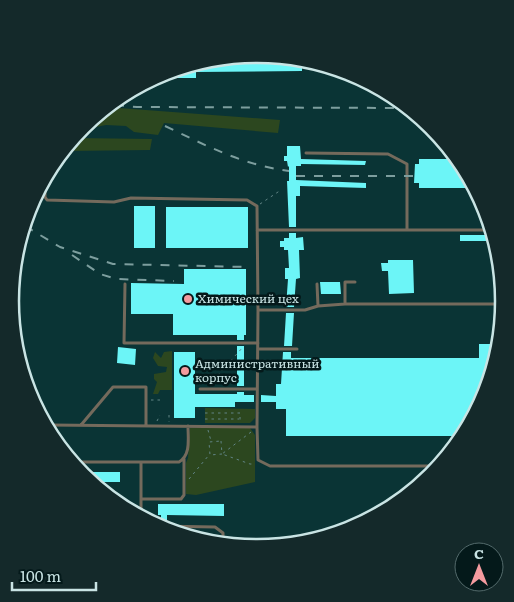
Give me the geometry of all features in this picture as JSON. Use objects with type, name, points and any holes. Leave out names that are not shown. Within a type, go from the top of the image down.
[{"type":"lane","points":[[306,153],[388,154],[407,164],[407,230]]},
{"type":"lane","points":[[46,191],[47,200],[114,202],[131,198],[247,200],[257,206],[258,460],[270,466],[428,466]]},
{"type":"lane","points":[[257,230],[485,230]]},
{"type":"lane","points":[[345,304],[345,282],[355,282]]},
{"type":"lane","points":[[124,284],[124,343],[258,344]]},
{"type":"lane","points":[[317,284],[318,306]]},
{"type":"lane","points":[[258,310],[305,310],[318,306],[345,304],[495,304]]},
{"type":"lane","points":[[258,349],[297,349]]},
{"type":"lane","points":[[81,425],[113,387],[146,387],[146,426]]},
{"type":"lane","points":[[200,389],[257,389]]},
{"type":"lane","points":[[54,425],[257,427]]},
{"type":"lane","points":[[82,462],[179,462],[187,454],[188,426]]},
{"type":"lane","points":[[141,499],[181,499],[184,495],[184,459]]},
{"type":"lane","points":[[141,463],[141,509]]},
{"type":"lane","points":[[179,526],[215,527],[223,533],[223,537]]},
{"type":"path","points":[[257,206],[281,190]]},
{"type":"path","points":[[205,389],[246,343]]},
{"type":"path","points":[[146,400],[160,400]]},
{"type":"path","points":[[204,413],[240,413],[240,427]]},
{"type":"path","points":[[155,426],[160,415]]},
{"type":"path","points":[[169,415],[169,426]]},
{"type":"path","points":[[204,419],[240,419]]},
{"type":"path","points":[[206,426],[212,442]]},
{"type":"path","points":[[222,454],[257,427]]},
{"type":"path","points":[[184,479],[191,478],[210,455],[209,442],[222,441],[222,454]]},
{"type":"path","points":[[210,455],[222,454],[250,464],[256,464],[258,460]]},
{"type":"green space","points":[[118,108],[280,120],[278,133],[164,123],[158,135],[134,132],[126,126],[106,125],[95,127]]},
{"type":"green space","points":[[84,138],[152,139],[150,150],[72,151]]},
{"type":"green space","points":[[172,351],[172,390],[160,390],[158,394],[153,394],[157,382],[154,379],[154,374],[166,372],[167,367],[158,366],[153,358],[155,352],[161,358],[164,352]]},
{"type":"green space","points":[[205,408],[255,409],[255,418],[250,423],[205,423]]},
{"type":"green space","points":[[190,428],[250,428],[255,435],[255,482],[196,495],[186,494],[186,463]]},
{"type":"building","points":[[241,63],[273,63],[302,67],[302,71],[196,72],[196,78],[173,78],[211,67]]},
{"type":"building","points":[[287,146],[300,146],[301,159],[366,161],[365,165],[301,164],[301,166],[296,166],[296,180],[366,183],[366,188],[300,186],[300,196],[296,196],[296,227],[289,227],[287,181],[289,181],[289,166],[287,161],[284,161],[284,156],[287,156]]},
{"type":"building","points":[[419,159],[448,159],[466,188],[419,188],[419,183],[414,183],[415,164],[419,164]]},
{"type":"building","points":[[134,206],[155,206],[155,248],[134,248]]},
{"type":"building","points":[[166,207],[248,207],[248,248],[166,248]]},
{"type":"building","points":[[289,233],[296,233],[296,238],[303,237],[304,250],[299,250],[300,278],[296,279],[294,307],[286,307],[288,279],[285,279],[285,268],[289,268],[288,250],[280,247],[280,241],[284,241],[284,238],[289,238]]},
{"type":"building","points":[[460,235],[486,235],[488,241],[460,241]]},
{"type":"building","points":[[388,260],[413,260],[414,293],[389,294],[388,271],[382,271],[381,263],[388,263]]},
{"type":"building","name":"Химический цех","points":[[184,269],[246,269],[246,335],[244,335],[244,340],[237,340],[237,335],[173,335],[173,314],[131,314],[131,283],[184,284]]},
{"type":"building","points":[[320,282],[340,282],[341,294],[321,294]]},
{"type":"building","points":[[286,313],[294,313],[292,346],[284,346]]},
{"type":"building","points":[[479,344],[491,344],[483,378],[471,406],[453,436],[286,436],[286,409],[276,409],[276,402],[261,402],[261,395],[276,396],[276,384],[281,384],[283,352],[291,352],[291,358],[479,358]]},
{"type":"building","points":[[237,346],[244,346],[244,386],[237,386]]},
{"type":"building","points":[[118,347],[136,349],[135,365],[117,363]]},
{"type":"building","name":"Административный корпус","points":[[174,352],[195,352],[195,394],[237,394],[237,392],[244,392],[244,395],[254,395],[254,402],[235,402],[235,407],[195,407],[195,418],[174,418]]},
{"type":"building","points":[[92,472],[120,472],[120,482],[102,482]]},
{"type":"building","points":[[158,504],[224,504],[224,516],[167,515],[167,520],[164,520],[161,519],[161,515],[158,515]]},
{"type":"railway","points":[[121,106],[396,108]]},
{"type":"railway","points":[[165,126],[241,159],[289,171]]},
{"type":"railway","points":[[296,176],[414,176]]},
{"type":"railway","points":[[30,229],[60,247],[113,264],[249,267]]},
{"type":"railway","points":[[72,255],[100,274],[116,279],[174,281]]},
{"type":"place","name":"Химический цех","points":[[188,299]]},
{"type":"place","name":"Административный корпус","points":[[185,371]]}]
